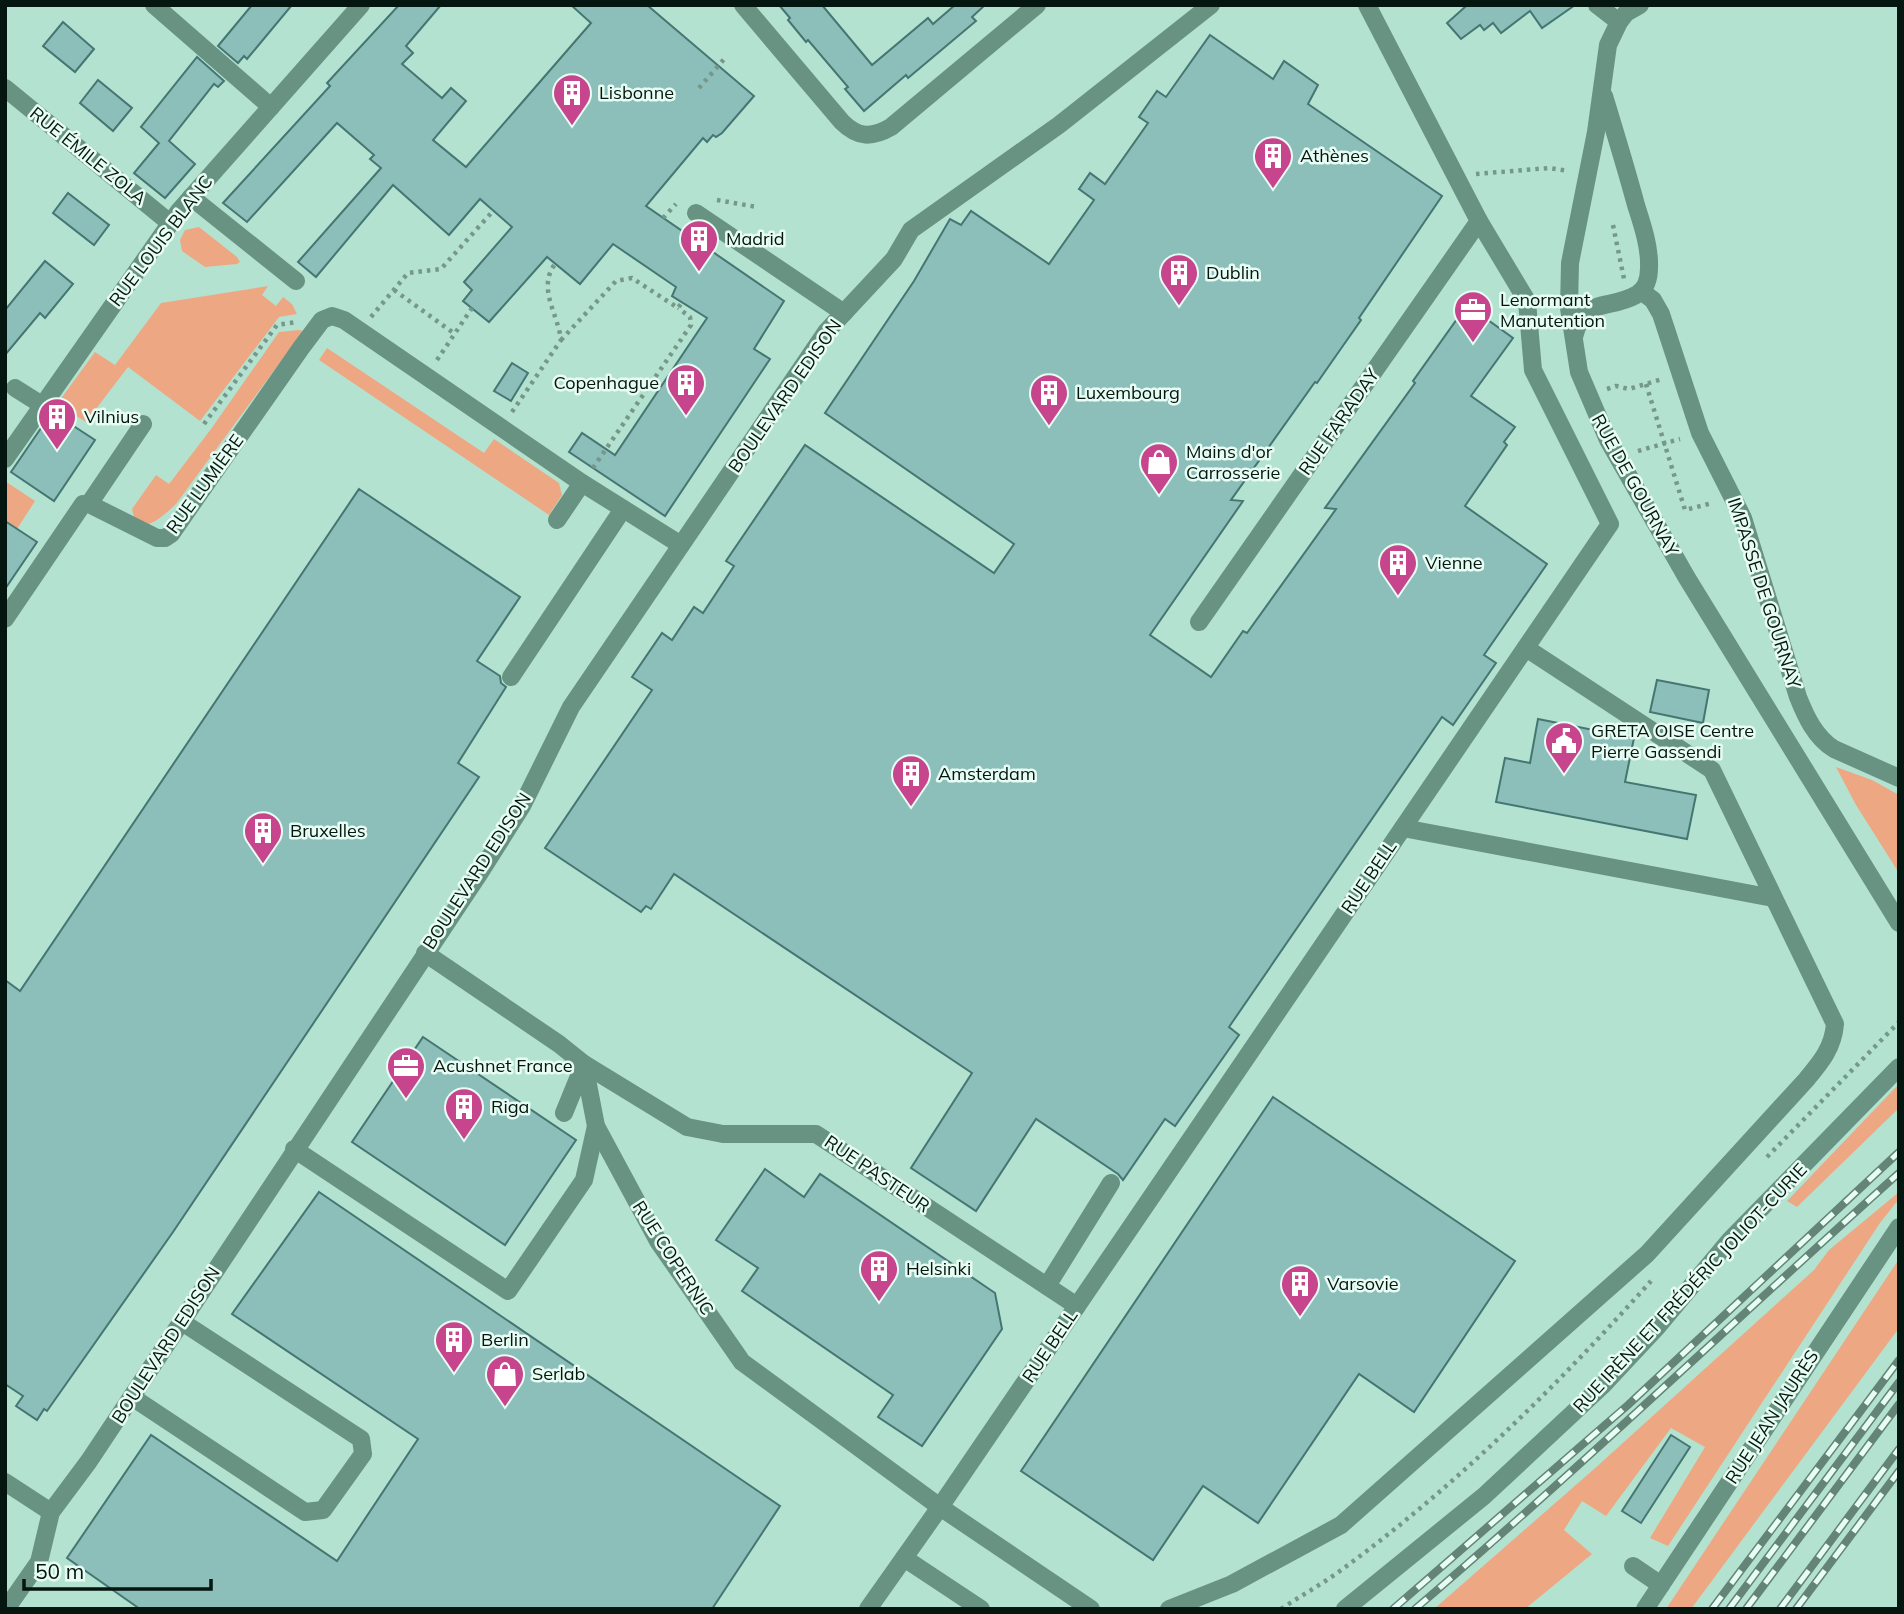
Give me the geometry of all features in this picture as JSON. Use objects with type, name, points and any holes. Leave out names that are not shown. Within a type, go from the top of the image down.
[{"type":"street","points":[[154,5],[271,107]]},
{"type":"street","name":"RUE LOUIS BLANC","points":[[5,459],[170,223],[361,5]]},
{"type":"street","points":[[743,5],[842,122],[857,134],[875,135],[891,127],[1037,5]]},
{"type":"street","name":"BOULEVARD EDISON","points":[[51,1512],[132,1397],[522,806],[571,707],[827,332],[894,259],[911,230],[1059,125],[1211,5]]},
{"type":"street","points":[[1367,5],[1479,221]]},
{"type":"street","points":[[1597,5],[1619,22],[1626,13],[1640,5]]},
{"type":"street","name":"RUE DE GOURNAY","points":[[1619,22],[1608,45],[1603,93],[1570,263],[1568,295],[1573,342],[1584,386],[1619,459],[1687,578],[1899,923]]},
{"type":"street","name":"RUE ÉMILE ZOLA","points":[[5,88],[170,223]]},
{"type":"street","points":[[1573,342],[1577,327],[1586,312],[1593,307],[1634,294],[1648,280],[1649,264],[1640,219],[1603,93]]},
{"type":"street","points":[[191,197],[296,281]]},
{"type":"street","points":[[696,213],[844,313]]},
{"type":"street","name":"RUE FARADAY","points":[[1199,622],[1479,221]]},
{"type":"street","name":"RUE BELL","points":[[868,1609],[1610,524],[1533,370],[1527,301],[1479,221]]},
{"type":"street","name":"IMPASSE DE GOURNAY","points":[[1634,294],[1658,306],[1700,433],[1743,518],[1798,697],[1810,723],[1834,749],[1899,778]]},
{"type":"street","points":[[327,318],[344,320],[582,483],[681,545]]},
{"type":"street","name":"RUE LUMIÈRE","points":[[89,503],[157,538],[165,538],[171,534],[327,318]]},
{"type":"street","points":[[15,388],[42,405]]},
{"type":"street","points":[[5,619],[83,504],[89,503],[143,424]]},
{"type":"street","points":[[557,520],[582,483]]},
{"type":"street","points":[[511,677],[623,509]]},
{"type":"street","points":[[1169,1609],[1232,1584],[1341,1525],[1647,1254],[1806,1080],[1827,1055],[1833,1039],[1835,1024],[1712,770],[1526,648]]},
{"type":"street","points":[[1403,828],[1773,898]]},
{"type":"street","points":[[425,953],[584,1064],[564,1113]]},
{"type":"street","name":"RUE PASTEUR","points":[[584,1064],[687,1127],[723,1134],[816,1134],[1077,1306]]},
{"type":"street","name":"RUE COPERNIC","points":[[584,1064],[596,1126],[658,1241],[742,1362],[940,1507],[1091,1609]]},
{"type":"street","name":"RUE IRÈNE ET FRÉDÉRIC JOLIOT-CURIE","points":[[1345,1609],[1484,1496],[1602,1386],[1658,1326],[1730,1240],[1899,1067]]},
{"type":"street","points":[[294,1149],[508,1291],[584,1180],[596,1126]]},
{"type":"street","points":[[1046,1286],[1111,1183]]},
{"type":"street","name":"RUE JEAN JAURÈS","points":[[1645,1609],[1896,1230]]},
{"type":"street","points":[[132,1397],[305,1512],[323,1510],[363,1454],[360,1439],[182,1322]]},
{"type":"street","points":[[5,1482],[51,1512],[40,1562],[6,1609]]},
{"type":"street","points":[[904,1558],[981,1609]]},
{"type":"street","points":[[1633,1566],[1661,1585]]},
{"type":"path","points":[[699,88],[725,58]]},
{"type":"path","points":[[1456,176],[1549,168],[1569,172]]},
{"type":"path","points":[[359,331],[408,273],[441,269],[493,211]]},
{"type":"path","points":[[1614,225],[1634,294]]},
{"type":"path","points":[[555,264],[549,272],[548,298],[556,313],[561,340]]},
{"type":"path","points":[[502,428],[561,340],[616,281],[632,278],[678,308],[690,317],[691,325],[582,483]]},
{"type":"path","points":[[394,290],[455,334]]},
{"type":"path","points":[[678,308],[682,302]]},
{"type":"path","points":[[426,377],[472,309]]},
{"type":"path","points":[[204,424],[277,326],[327,318]]},
{"type":"path","points":[[1606,398],[1603,391],[1616,386],[1629,389],[1680,374]]},
{"type":"path","points":[[1646,384],[1685,510],[1734,498]]},
{"type":"path","points":[[1634,453],[1700,433]]},
{"type":"shaded area","points":[[199,227],[240,262],[205,267],[182,251],[180,240],[185,230]]},
{"type":"shaded area","points":[[268,286],[262,295],[276,306],[283,297],[292,304],[297,314],[279,317],[200,421],[128,367],[86,422],[57,404],[95,352],[115,365],[161,303]]},
{"type":"shaded area","points":[[303,331],[176,504],[152,523],[140,524],[132,509],[156,475],[169,484],[279,332]]},
{"type":"shaded area","points":[[327,348],[484,453],[494,439],[559,483],[562,495],[549,515],[319,360]]},
{"type":"shaded area","points":[[5,481],[35,501],[17,529],[5,521]]},
{"type":"shaded area","points":[[1836,767],[1872,780],[1899,795],[1899,873],[1856,805]]},
{"type":"shaded area","points":[[1899,1084],[1899,1108],[1797,1207],[1787,1201]]},
{"type":"shaded area","points":[[1899,1192],[1899,1199],[1880,1223],[1668,1546],[1650,1538],[1705,1447],[1671,1428],[1606,1516],[1582,1501],[1564,1530],[1592,1554],[1525,1609],[1434,1609],[1593,1470],[1814,1270],[1829,1250]]},
{"type":"shaded area","points":[[1899,1259],[1899,1328],[1691,1609],[1666,1609]]},
{"type":"building","points":[[252,5],[292,5],[247,59],[244,56],[238,63],[218,46]]},
{"type":"building","points":[[399,5],[441,5],[406,46],[413,53],[402,64],[442,98],[451,88],[466,101],[433,140],[466,167],[591,23],[571,5],[647,5],[754,96],[722,133],[716,137],[713,135],[707,142],[703,138],[646,206],[784,301],[754,349],[770,359],[665,516],[569,452],[582,433],[615,455],[707,318],[672,296],[676,287],[613,244],[580,284],[547,257],[489,322],[463,301],[472,290],[464,282],[512,227],[480,199],[449,235],[393,185],[316,277],[298,262],[381,168],[370,159],[374,155],[337,123],[247,222],[223,203],[330,86],[327,83]]},
{"type":"building","points":[[779,5],[822,5],[872,65],[928,18],[933,24],[955,5],[985,5],[972,17],[976,21],[864,111],[845,89],[848,87],[808,40],[806,42]]},
{"type":"building","points":[[1464,5],[1575,5],[1542,28],[1530,11],[1501,33],[1493,23],[1484,30],[1480,25],[1461,39],[1447,23],[1465,7]]},
{"type":"building","points":[[63,22],[94,49],[75,72],[43,46]]},
{"type":"building","points":[[1210,35],[1273,79],[1284,61],[1318,85],[1308,104],[1442,196],[1359,318],[1361,320],[1231,500],[1243,501],[1150,635],[1211,677],[1243,631],[1247,633],[1336,509],[1325,508],[1467,305],[1513,338],[1471,396],[1515,427],[1504,442],[1507,445],[1465,506],[1547,564],[1484,655],[1496,663],[1453,725],[1442,717],[1229,1027],[1239,1035],[1175,1126],[1165,1119],[1123,1180],[1036,1119],[976,1211],[911,1168],[972,1073],[674,874],[651,909],[646,906],[641,912],[545,848],[652,690],[632,677],[662,633],[672,640],[694,607],[703,613],[734,566],[726,561],[805,445],[994,573],[1014,544],[825,413],[914,281],[950,219],[961,225],[971,211],[1049,264],[1094,200],[1079,189],[1090,173],[1105,184],[1148,123],[1139,117],[1157,91],[1166,97]]},
{"type":"building","points":[[197,57],[224,81],[218,87],[214,84],[169,141],[195,164],[165,198],[134,173],[159,143],[141,127]]},
{"type":"building","points":[[98,80],[132,108],[113,131],[80,103]]},
{"type":"building","points":[[68,193],[109,225],[94,245],[53,213]]},
{"type":"building","points":[[45,261],[73,284],[45,318],[40,313],[5,355],[5,310]]},
{"type":"building","points":[[512,363],[528,373],[511,401],[494,391]]},
{"type":"building","name":"Vilnius","points":[[52,412],[95,440],[54,501],[11,472]]},
{"type":"building","name":"Bruxelles","points":[[359,489],[520,597],[477,661],[500,676],[501,683],[506,687],[458,763],[479,777],[173,1232],[47,1411],[44,1409],[37,1420],[16,1406],[23,1396],[5,1384],[5,980],[20,991]]},
{"type":"building","points":[[5,521],[37,542],[5,589]]},
{"type":"building","points":[[1657,680],[1709,690],[1703,723],[1650,712]]},
{"type":"building","name":"GRETA OISE Centre Pierre Gassendi","points":[[1538,719],[1634,738],[1625,782],[1696,795],[1687,839],[1496,802],[1505,758],[1530,763]]},
{"type":"building","name":"Riga","points":[[423,1037],[576,1140],[505,1245],[352,1142]]},
{"type":"building","name":"Varsovie","points":[[1273,1097],[1515,1261],[1414,1412],[1359,1374],[1258,1523],[1203,1486],[1153,1560],[1021,1471]]},
{"type":"building","name":"Helsinki","points":[[765,1169],[804,1197],[820,1174],[995,1293],[1002,1329],[922,1446],[878,1417],[893,1395],[742,1291],[758,1268],[716,1240]]},
{"type":"building","name":"Berlin","points":[[319,1192],[780,1506],[712,1609],[140,1609],[67,1558],[151,1435],[337,1561],[418,1439],[232,1314]]},
{"type":"building","points":[[1671,1435],[1690,1447],[1641,1523],[1622,1511]]},
{"type":"railway","points":[[1393,1609],[1628,1405],[1899,1152]]},
{"type":"railway","points":[[1415,1609],[1477,1556],[1899,1173]]},
{"type":"railway","points":[[1712,1609],[1899,1360]]},
{"type":"railway","points":[[1729,1609],[1899,1382]]},
{"type":"railway","points":[[1746,1609],[1899,1404]]},
{"type":"railway","points":[[1780,1609],[1899,1449]]},
{"type":"railway","points":[[1796,1609],[1899,1471]]},
{"type":"place","name":"Lisbonne","points":[[572,127]]},
{"type":"place","name":"Athènes","points":[[1273,190]]},
{"type":"place","name":"Madrid","points":[[699,273]]},
{"type":"place","name":"Dublin","points":[[1179,307]]},
{"type":"place","name":"Lenormant Manutention","points":[[1473,344]]},
{"type":"place","name":"Copenhague","points":[[686,417]]},
{"type":"place","name":"Luxembourg","points":[[1049,427]]},
{"type":"place","name":"Vilnius","points":[[57,451]]},
{"type":"place","name":"Mains d'or Carrosserie","points":[[1159,496]]},
{"type":"place","name":"Vienne","points":[[1398,597]]},
{"type":"place","name":"GRETA OISE Centre Pierre Gassendi","points":[[1564,775]]},
{"type":"place","name":"Amsterdam","points":[[911,808]]},
{"type":"place","name":"Bruxelles","points":[[263,865]]},
{"type":"place","name":"Acushnet France","points":[[406,1100]]},
{"type":"place","name":"Riga","points":[[464,1141]]},
{"type":"place","name":"Helsinki","points":[[879,1303]]},
{"type":"place","name":"Varsovie","points":[[1300,1318]]},
{"type":"place","name":"Berlin","points":[[454,1374]]},
{"type":"place","name":"Serlab","points":[[505,1408]]}]
